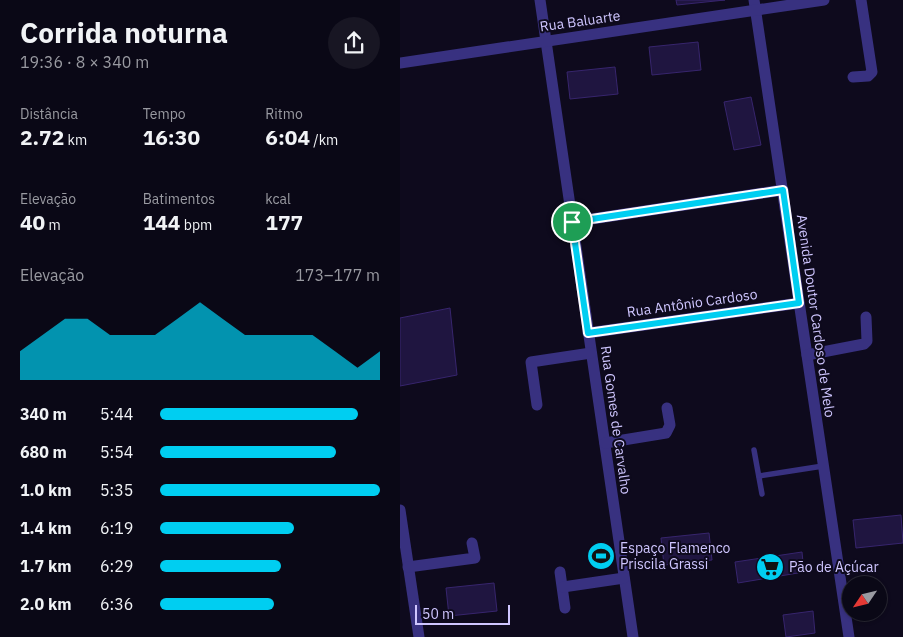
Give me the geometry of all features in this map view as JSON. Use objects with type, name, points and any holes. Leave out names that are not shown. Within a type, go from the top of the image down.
[{"type":"street","name":"Rua Gomes de Carvalho","points":[[540,0],[634,637]]},
{"type":"street","name":"Rua Baluarte","points":[[400,63],[546,41],[755,5],[824,0]]},
{"type":"street","points":[[853,77],[868,76],[872,72],[861,0]]},
{"type":"street","name":"Avenida Doutor Cardoso de Melo","points":[[755,5],[848,637]]},
{"type":"street","points":[[572,222],[783,190]]},
{"type":"street","name":"Rua Antônio Cardoso","points":[[588,333],[799,303]]},
{"type":"street","points":[[807,355],[864,344],[867,341],[866,317]]},
{"type":"street","points":[[537,404],[531,362],[591,353]]},
{"type":"street","points":[[605,443],[666,433],[670,425],[668,408]]},
{"type":"street","points":[[400,510],[419,637]]},
{"type":"street","points":[[408,567],[474,558],[472,543]]},
{"type":"street","points":[[560,572],[564,608]]},
{"type":"street","points":[[563,587],[624,578]]},
{"type":"lane","points":[[754,450],[762,494]]},
{"type":"lane","points":[[759,476],[823,466]]},
{"type":"building","points":[[676,0],[725,0],[677,5]]},
{"type":"building","points":[[698,42],[701,70],[652,75],[649,47]]},
{"type":"building","points":[[615,67],[618,94],[570,99],[567,72]]},
{"type":"building","points":[[751,97],[761,145],[734,150],[724,102]]},
{"type":"building","points":[[450,308],[457,375],[400,386],[400,318]]},
{"type":"building","points":[[901,515],[903,543],[856,548],[853,520]]},
{"type":"building","points":[[709,533],[712,560],[664,565],[661,538]]},
{"type":"building","name":"Pão de Açúcar","points":[[802,552],[804,572],[738,583],[735,562]]},
{"type":"building","points":[[494,583],[497,611],[449,616],[446,588]]},
{"type":"building","points":[[813,611],[815,633],[786,637],[783,615]]},
{"type":"place","name":"Espaço Flamenco Priscila Grassi","points":[[601,556]]},
{"type":"place","name":"Pão de Açúcar","points":[[770,567]]},
{"type":"route","points":[[783,190],[799,303],[588,333],[572,222],[783,190]]}]
